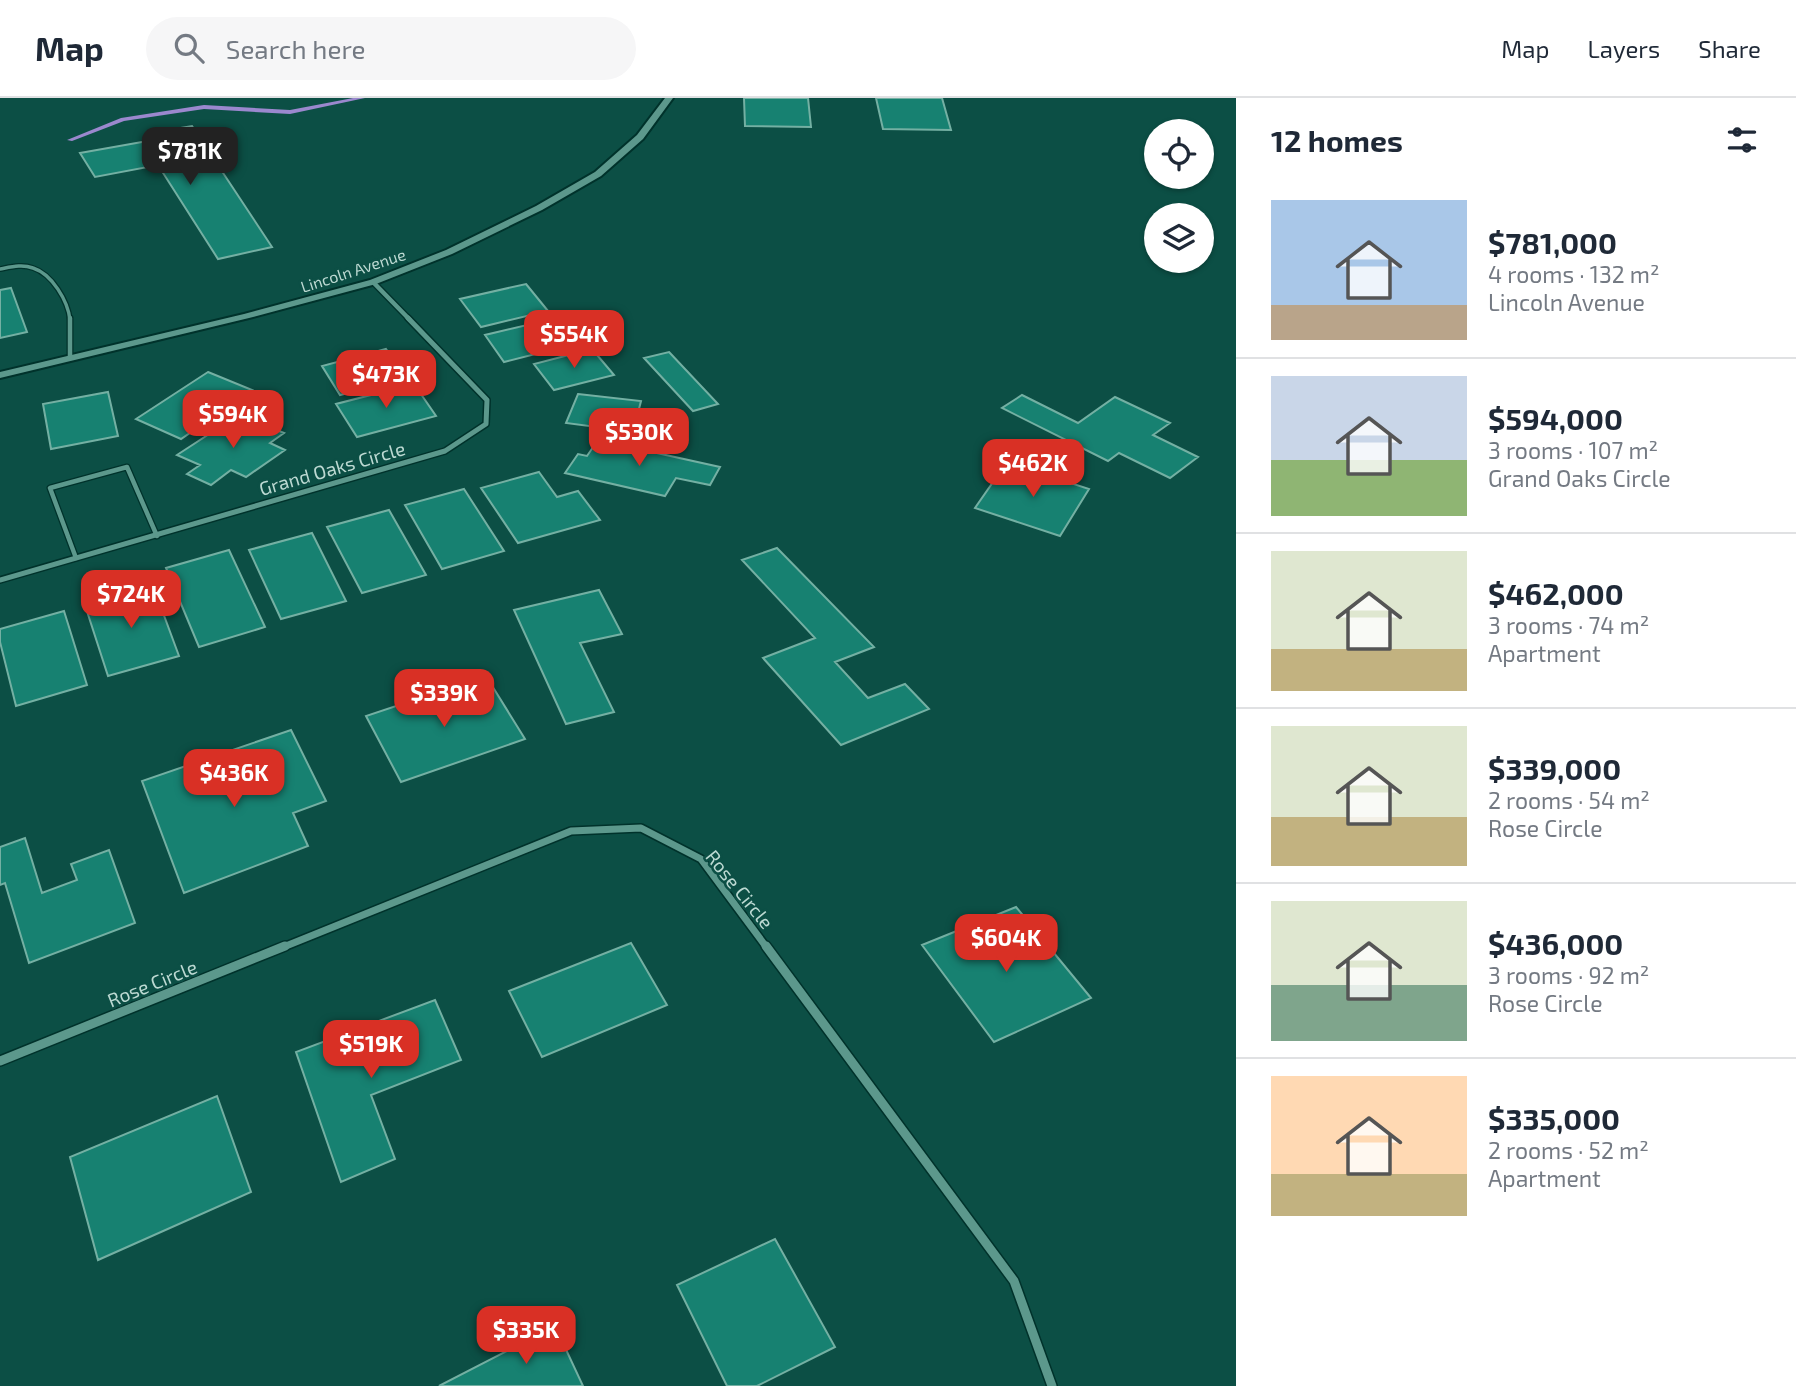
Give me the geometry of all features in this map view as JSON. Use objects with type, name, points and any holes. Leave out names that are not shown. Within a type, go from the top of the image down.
[{"type":"street","name":"Lincoln Avenue","points":[[0,375],[246,316],[373,282],[449,252],[539,208],[598,174],[640,137],[669,98]]},
{"type":"street","name":"Grand Oaks Circle","points":[[0,580],[445,451],[486,424],[486,400],[373,282]]},
{"type":"street","name":"Rose Circle","points":[[0,1061],[571,831],[641,828],[701,859],[1014,1281],[1052,1386]]},
{"type":"lane","points":[[0,269],[30,267],[47,273],[71,317],[68,344],[70,358]]},
{"type":"lane","points":[[76,558],[50,488],[127,467],[157,536]]},
{"type":"building","points":[[744,98],[808,98],[811,127],[745,126]]},
{"type":"building","points":[[876,98],[942,98],[951,130],[883,129]]},
{"type":"building","points":[[192,126],[272,247],[218,259],[158,165],[95,177],[80,153],[159,139],[156,132]]},
{"type":"building","points":[[526,284],[548,311],[481,327],[460,299]]},
{"type":"building","points":[[11,288],[27,332],[0,338],[0,290]]},
{"type":"building","points":[[561,317],[583,342],[504,362],[485,335]]},
{"type":"building","points":[[386,349],[407,378],[340,395],[322,366]]},
{"type":"building","points":[[592,349],[614,375],[554,390],[534,364]]},
{"type":"building","points":[[669,352],[718,404],[693,411],[644,358]]},
{"type":"building","points":[[208,372],[252,390],[181,439],[136,419]]},
{"type":"building","points":[[414,384],[436,416],[357,437],[336,404]]},
{"type":"building","points":[[108,392],[118,436],[51,449],[43,404]]},
{"type":"building","points":[[578,394],[641,401],[639,409],[657,411],[650,434],[566,423]]},
{"type":"building","points":[[1022,395],[1078,423],[1115,397],[1170,423],[1153,435],[1198,457],[1170,478],[1119,453],[1108,461],[1002,408]]},
{"type":"building","points":[[240,414],[284,433],[270,443],[285,450],[246,477],[231,470],[211,485],[187,474],[200,465],[177,455]]},
{"type":"building","points":[[598,440],[720,467],[710,485],[676,478],[665,496],[565,473],[578,454],[587,456]]},
{"type":"building","points":[[1007,462],[1089,489],[1060,536],[975,508]]},
{"type":"building","points":[[539,472],[557,497],[578,491],[600,520],[518,543],[481,488]]},
{"type":"building","points":[[464,489],[504,551],[442,569],[405,505]]},
{"type":"building","points":[[389,510],[426,575],[362,593],[327,527]]},
{"type":"building","points":[[312,533],[346,601],[281,619],[249,550]]},
{"type":"building","points":[[777,548],[874,647],[835,662],[868,698],[905,684],[929,709],[841,745],[763,658],[815,638],[742,560]]},
{"type":"building","points":[[229,550],[265,627],[199,647],[166,568]]},
{"type":"building","points":[[152,583],[179,656],[108,676],[84,602]]},
{"type":"building","points":[[599,590],[622,634],[580,643],[614,712],[566,724],[514,610]]},
{"type":"building","points":[[64,611],[87,685],[16,706],[0,642],[0,629]]},
{"type":"building","points":[[486,676],[525,739],[401,782],[366,716]]},
{"type":"building","points":[[291,730],[326,801],[293,813],[308,846],[184,893],[142,781]]},
{"type":"building","points":[[25,838],[42,893],[77,880],[71,864],[109,850],[135,923],[29,963],[5,883],[0,885],[0,847]]},
{"type":"building","points":[[1016,907],[1091,998],[994,1042],[922,945]]},
{"type":"building","points":[[631,943],[667,1005],[542,1057],[509,991]]},
{"type":"building","points":[[435,1000],[461,1060],[371,1095],[395,1159],[341,1182],[296,1052]]},
{"type":"building","points":[[217,1096],[251,1192],[98,1260],[70,1157]]},
{"type":"building","points":[[775,1239],[835,1347],[757,1386],[727,1386],[677,1285]]},
{"type":"building","points":[[555,1326],[583,1386],[439,1386]]},
{"type":"waterway","points":[[70,140],[123,119],[204,107],[290,112],[362,98]]}]
